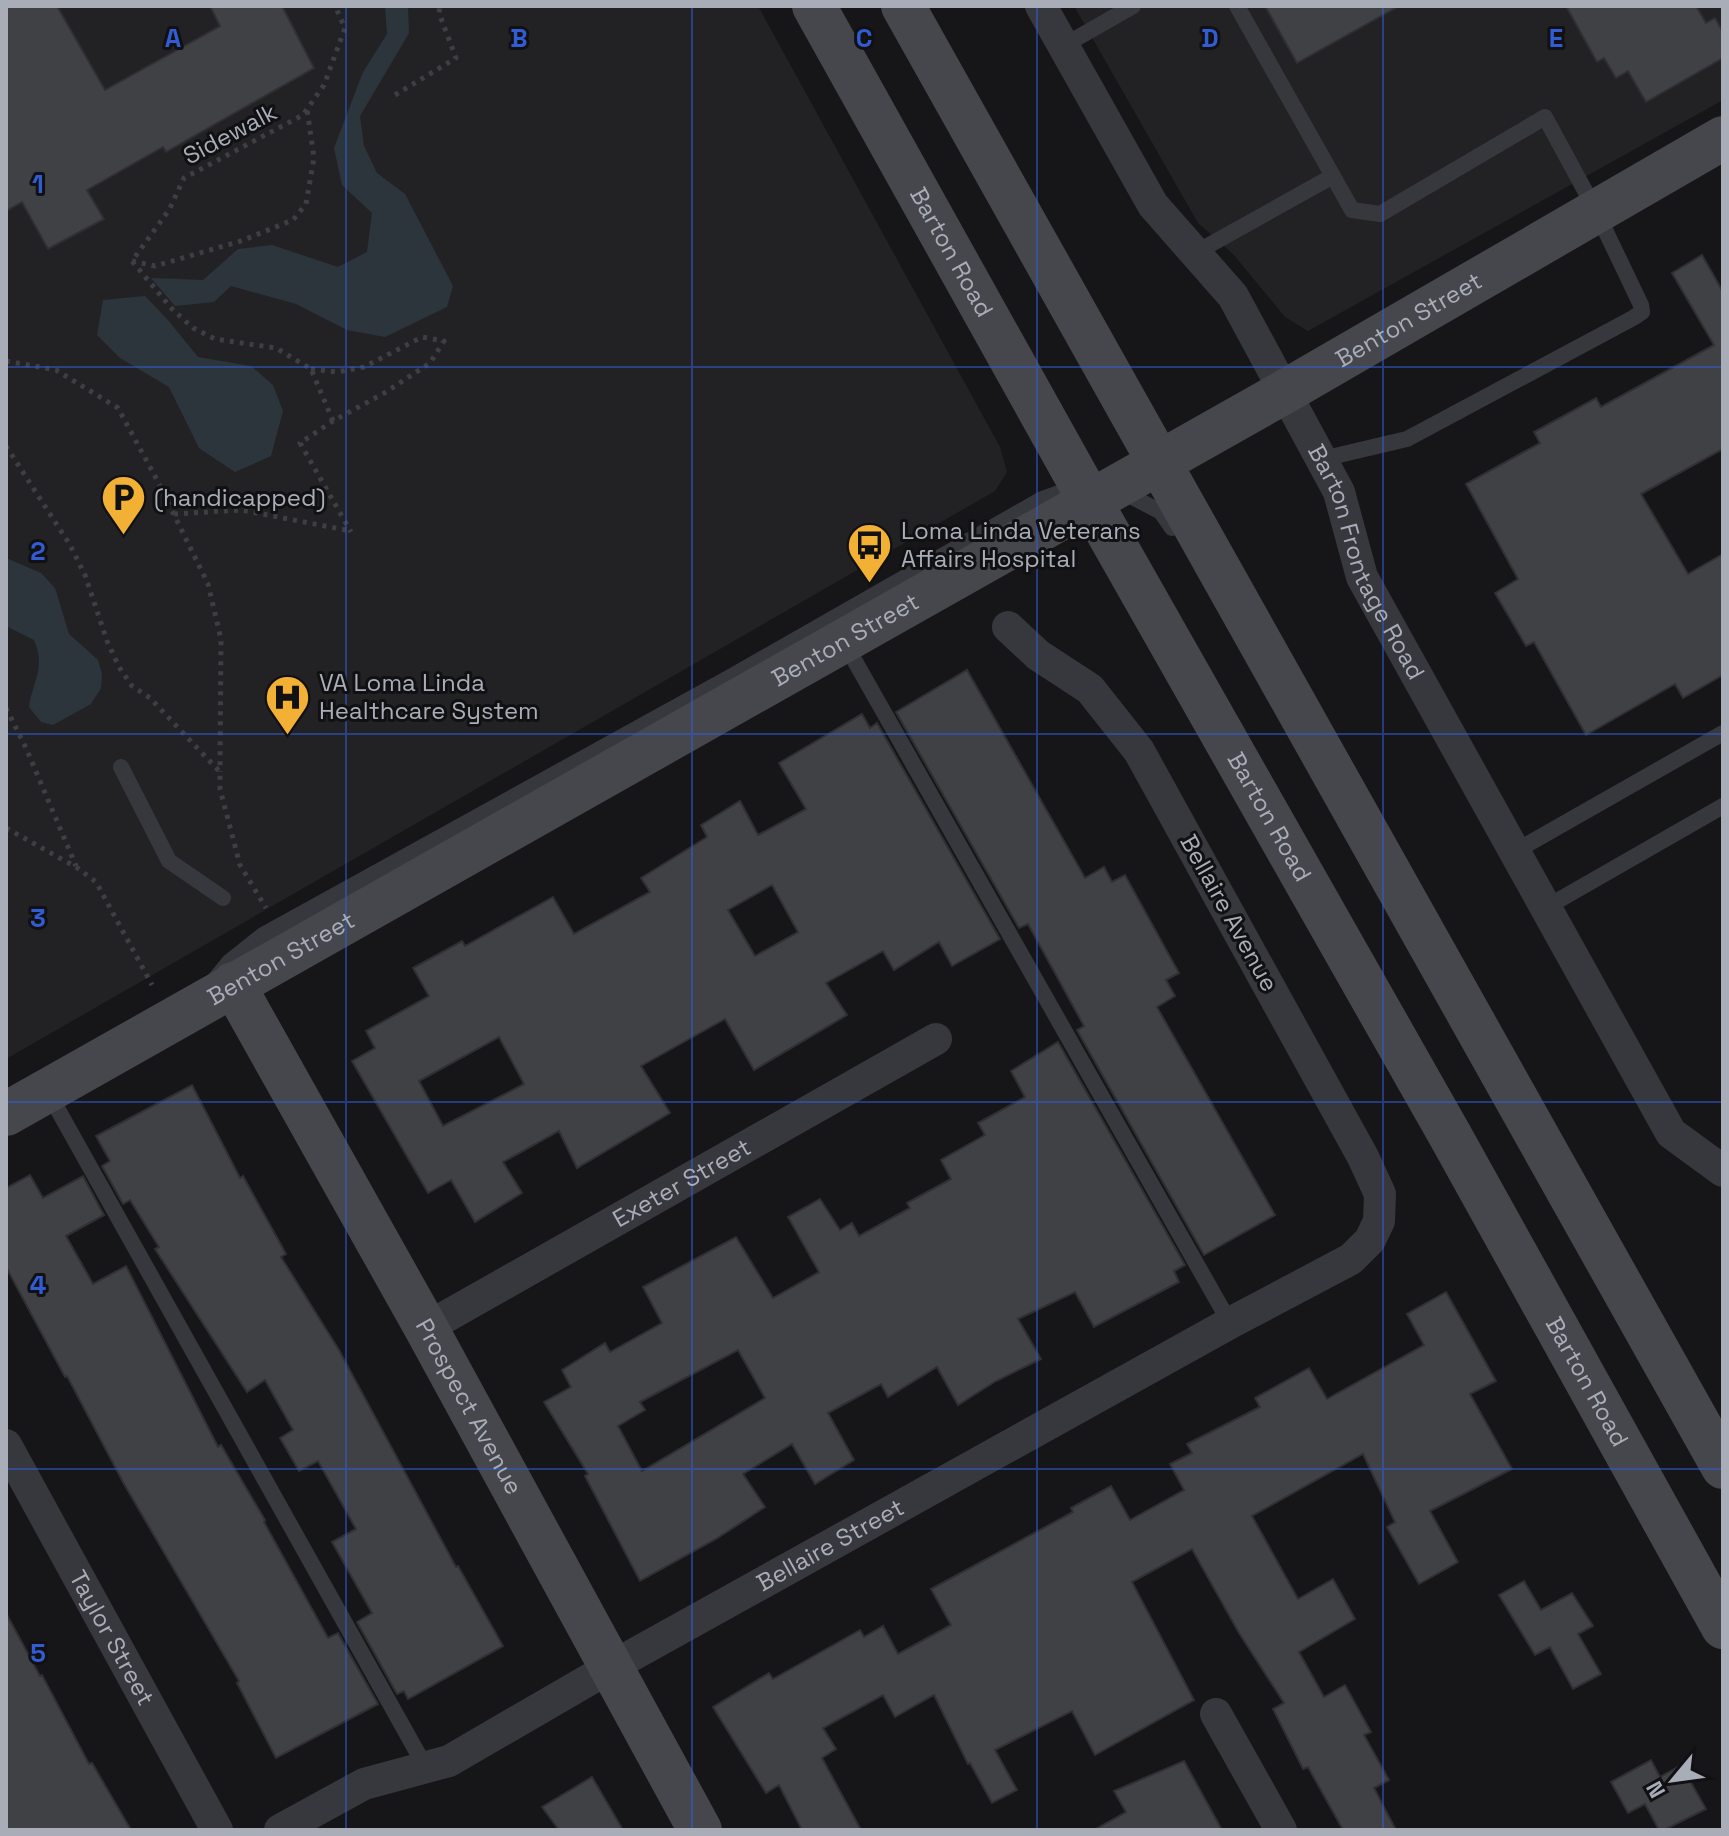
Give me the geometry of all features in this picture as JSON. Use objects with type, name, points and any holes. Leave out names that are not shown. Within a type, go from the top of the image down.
[{"type":"main road","name":"Barton Road","points":[[814,6],[1095,492],[1723,1627]]},
{"type":"main road","points":[[903,6],[1156,464],[1352,805],[1723,1467]]},
{"type":"main road","name":"Benton Street","points":[[6,1114],[843,641],[1095,492],[1156,464],[1286,391],[1723,138]]},
{"type":"main road","name":"Prospect Avenue","points":[[216,995],[426,1328],[700,1830]]},
{"type":"street","name":"Barton Frontage Road","points":[[1041,6],[1153,205],[1233,296],[1339,492],[1362,577],[1671,1133],[1723,1171]]},
{"type":"street","name":"Bellaire Avenue","points":[[1008,627],[1038,655],[1090,689],[1139,751],[1363,1157],[1380,1194],[1379,1221],[1370,1240]]},
{"type":"street","name":"Exeter Street","points":[[426,1328],[936,1039]]},
{"type":"street","name":"Bellaire Street","points":[[280,1830],[364,1784],[449,1761],[611,1667],[1351,1259],[1370,1240]]},
{"type":"street","name":"Taylor Street","points":[[6,1445],[217,1830]]},
{"type":"street","points":[[1216,1714],[1281,1830]]},
{"type":"lane","points":[[1063,46],[1133,6]]},
{"type":"lane","points":[[1237,6],[1352,210],[1380,214],[1545,117],[1596,211],[1641,305],[1642,312],[1407,439],[1322,459]]},
{"type":"lane","points":[[1195,253],[1333,176]]},
{"type":"lane","points":[[216,995],[229,962],[263,935],[732,676],[1042,499],[1095,492],[1161,512],[1179,540]]},
{"type":"lane","points":[[843,641],[1230,1323]]},
{"type":"lane","points":[[1514,852],[1723,733]]},
{"type":"lane","points":[[121,767],[169,861],[223,898]]},
{"type":"lane","points":[[1311,771],[1319,782],[1352,805]]},
{"type":"lane","points":[[1545,908],[1723,806]]},
{"type":"lane","points":[[48,1091],[287,1524],[426,1768]]},
{"type":"path","name":"Sidewalk","points":[[132,261],[169,210],[184,178],[303,115],[324,85],[345,28],[335,6]]},
{"type":"path","points":[[395,95],[456,58],[439,13],[440,6]]},
{"type":"path","points":[[132,261],[155,266],[241,241],[293,220],[306,204],[314,158],[307,109]]},
{"type":"path","points":[[132,261],[172,309],[193,328],[215,339],[276,348],[311,369],[337,372],[364,367],[422,337],[444,341],[430,363],[300,443],[351,532],[241,510],[174,514]]},
{"type":"path","points":[[6,361],[56,370],[118,408],[208,584],[221,639],[220,789],[240,865],[272,919]]},
{"type":"path","points":[[311,369],[333,421]]},
{"type":"path","points":[[6,446],[70,545],[85,575],[119,667],[132,686],[150,698],[220,772]]},
{"type":"path","points":[[6,708],[76,867]]},
{"type":"path","points":[[6,828],[76,867],[96,882],[152,985]]},
{"type":"shaded area","name":"VA Loma Linda Healthcare System","points":[[6,6],[758,6],[1000,447],[1007,472],[995,491],[6,1059]]},
{"type":"shaded area","points":[[385,6],[408,6],[409,33],[360,116],[364,146],[377,173],[405,194],[453,286],[447,307],[385,337],[347,330],[296,304],[231,286],[214,302],[175,306],[151,278],[203,280],[238,249],[272,245],[338,267],[367,252],[372,213],[342,185],[334,148],[363,72],[387,34]]},
{"type":"shaded area","points":[[1074,6],[1723,6],[1723,100],[1308,331],[1285,317],[1233,254],[1198,223]]},
{"type":"shaded area","points":[[145,296],[198,357],[251,366],[273,385],[283,411],[271,456],[235,472],[199,448],[169,387],[120,358],[97,335],[103,300]]},
{"type":"shaded area","points":[[6,558],[41,573],[55,588],[69,634],[98,660],[102,674],[101,688],[91,704],[53,725],[41,722],[29,707],[39,666],[34,640],[6,626]]},
{"type":"building","points":[[6,6],[57,6],[105,90],[220,26],[210,6],[282,6],[314,68],[166,152],[163,147],[87,190],[104,219],[48,249],[22,202],[6,211]]},
{"type":"building","points":[[1265,6],[1399,6],[1297,63]]},
{"type":"building","points":[[1566,6],[1696,6],[1706,23],[1715,18],[1723,32],[1723,58],[1646,102],[1628,71],[1616,78],[1604,58],[1597,62]]},
{"type":"building","points":[[1702,255],[1723,292],[1723,449],[1641,494],[1688,574],[1723,554],[1723,675],[1683,698],[1675,684],[1586,735],[1534,642],[1526,646],[1495,593],[1518,579],[1466,484],[1540,443],[1534,432],[1596,398],[1601,407],[1714,345],[1672,273]]},
{"type":"building","points":[[967,670],[1085,878],[1104,867],[1112,882],[1125,875],[1179,973],[1166,980],[1175,996],[1157,1007],[1275,1215],[1204,1255],[1077,1030],[1084,1026],[1028,924],[1019,928],[896,712]]},
{"type":"building","points":[[862,714],[870,728],[877,723],[1000,939],[952,966],[939,942],[894,970],[883,951],[826,983],[847,1015],[754,1070],[725,1019],[641,1066],[670,1113],[577,1168],[559,1131],[503,1162],[522,1193],[475,1222],[451,1180],[428,1193],[352,1061],[375,1048],[366,1031],[429,996],[413,968],[462,941],[465,946],[553,897],[574,934],[650,892],[641,878],[707,837],[701,825],[740,801],[758,835],[806,809],[779,763]],"holes":[[[772,885],[798,932],[755,956],[728,910]],[[499,1037],[524,1084],[443,1126],[419,1081]]]},
{"type":"building","points":[[1058,1042],[1185,1265],[1174,1271],[1179,1282],[1094,1327],[1075,1292],[1018,1319],[1041,1359],[996,1381],[958,1405],[937,1367],[888,1397],[881,1384],[828,1413],[854,1460],[815,1484],[792,1444],[743,1474],[765,1507],[716,1539],[640,1581],[585,1476],[588,1474],[544,1402],[571,1387],[562,1370],[605,1343],[610,1352],[662,1323],[643,1287],[736,1237],[773,1298],[819,1272],[788,1217],[820,1199],[840,1230],[852,1223],[859,1236],[910,1208],[907,1203],[951,1179],[941,1160],[985,1135],[978,1123],[1025,1097],[1011,1071]],"holes":[[[738,1350],[765,1398],[642,1471],[618,1426],[645,1410],[640,1402]]]},
{"type":"building","points":[[192,1085],[240,1178],[243,1176],[286,1254],[281,1257],[339,1350],[456,1567],[503,1646],[408,1699],[404,1691],[397,1694],[357,1622],[372,1613],[332,1542],[356,1529],[318,1461],[299,1471],[280,1438],[293,1430],[265,1380],[247,1392],[155,1249],[159,1247],[130,1200],[123,1204],[102,1166],[110,1161],[96,1136]]},
{"type":"building","points":[[30,1175],[43,1198],[83,1176],[104,1215],[66,1236],[93,1284],[126,1266],[218,1447],[221,1445],[265,1520],[328,1638],[338,1633],[378,1704],[276,1758],[237,1683],[239,1681],[124,1484],[6,1267],[6,1188]]},
{"type":"building","points":[[1446,1292],[1496,1381],[1470,1394],[1512,1469],[1430,1511],[1458,1562],[1419,1584],[1387,1527],[1395,1522],[1363,1454],[1252,1516],[1298,1599],[1333,1579],[1355,1619],[1299,1652],[1324,1697],[1345,1685],[1371,1732],[1364,1735],[1389,1780],[1374,1788],[1396,1830],[1343,1830],[1308,1767],[1303,1769],[1273,1709],[1284,1703],[1239,1633],[1192,1549],[1132,1582],[1194,1700],[1095,1755],[1072,1711],[995,1750],[1017,1790],[992,1803],[968,1764],[934,1695],[895,1717],[883,1695],[823,1728],[836,1749],[822,1758],[861,1830],[802,1830],[779,1785],[766,1793],[713,1707],[769,1673],[773,1679],[860,1630],[864,1637],[883,1626],[898,1654],[951,1625],[931,1589],[1073,1512],[1071,1508],[1111,1486],[1130,1520],[1184,1490],[1170,1464],[1192,1453],[1187,1444],[1260,1407],[1255,1398],[1309,1368],[1327,1399],[1424,1345],[1407,1314]]},
{"type":"building","points":[[1524,1581],[1541,1610],[1572,1593],[1593,1626],[1578,1634],[1601,1674],[1573,1689],[1550,1647],[1535,1655],[1499,1595]]},
{"type":"building","points":[[6,1613],[89,1764],[92,1763],[131,1830],[6,1830]]},
{"type":"building","points":[[1651,1760],[1660,1777],[1681,1765],[1706,1809],[1664,1830],[1659,1830],[1645,1804],[1628,1813],[1611,1782]]},
{"type":"building","points":[[1184,1761],[1222,1830],[1094,1830],[1126,1812],[1114,1791]]},
{"type":"building","points":[[592,1777],[623,1830],[559,1830],[542,1807]]},
{"type":"place","name":"(handicapped)","points":[[123,537]]},
{"type":"place","name":"Loma Linda Veterans Affairs Hospital","points":[[870,584]]},
{"type":"place","name":"VA Loma Linda Healthcare System","points":[[288,736]]}]
